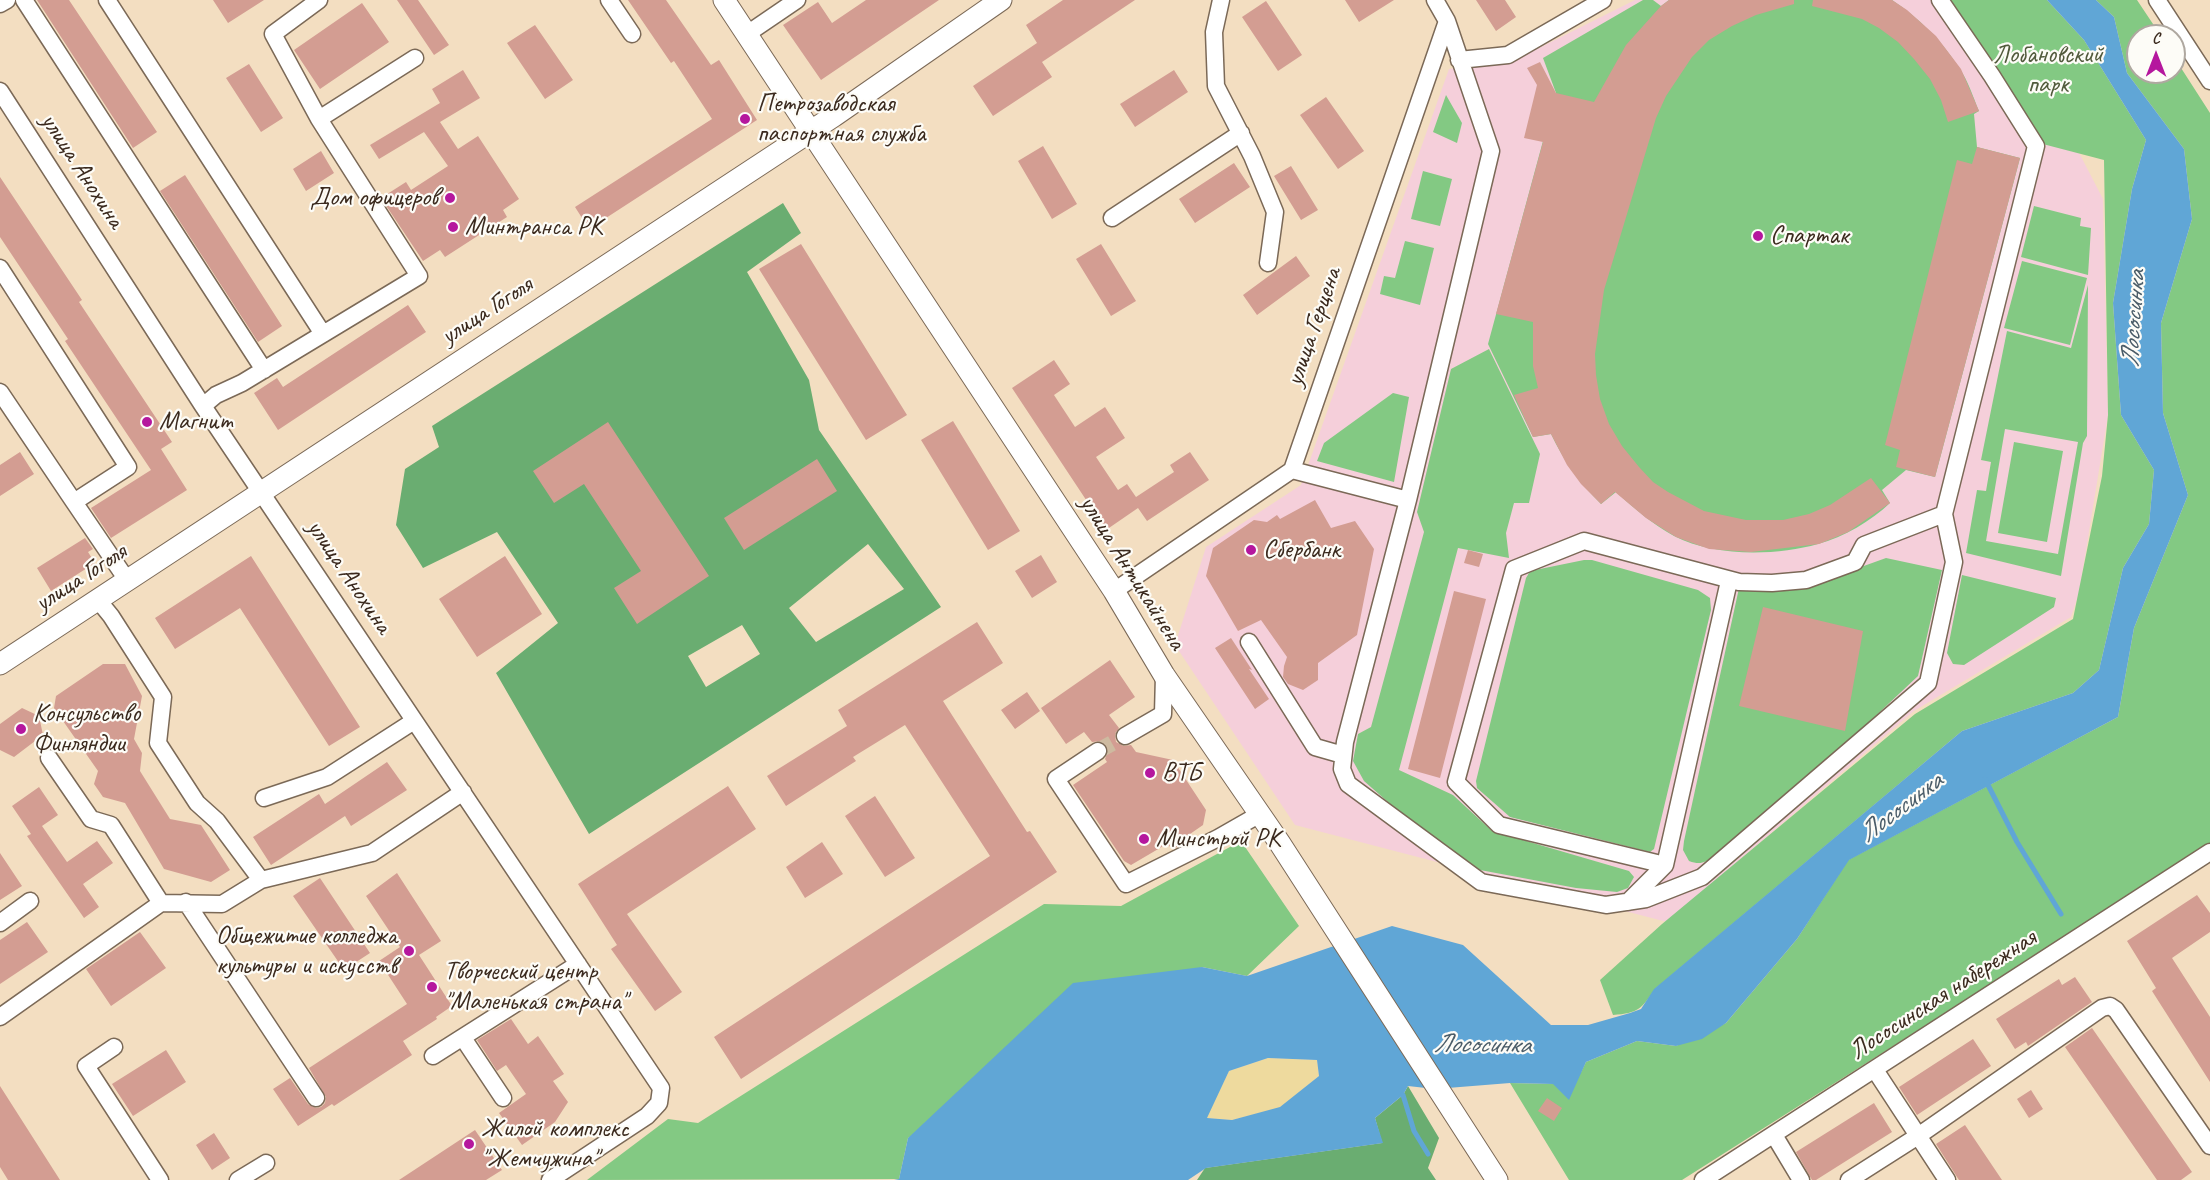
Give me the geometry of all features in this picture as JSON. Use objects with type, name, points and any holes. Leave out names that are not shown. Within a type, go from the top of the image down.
[{"type":"main road","name":"улица Антикайнена","points":[[724,0],[1114,591],[1164,675],[1279,842],[1495,1178]]},
{"type":"main road","name":"улица Гоголя","points":[[0,664],[811,131],[997,1]]},
{"type":"street","points":[[0,4],[7,0]]},
{"type":"street","points":[[24,0],[264,370]]},
{"type":"street","points":[[106,0],[323,334]]},
{"type":"street","points":[[203,406],[216,395],[264,370],[419,276],[319,119],[273,34],[319,0]]},
{"type":"street","points":[[609,0],[632,34]]},
{"type":"street","points":[[747,34],[797,0]]},
{"type":"street","points":[[1221,0],[1214,32],[1216,86],[1252,156],[1275,212],[1268,263]]},
{"type":"street","points":[[1435,0],[1447,21],[1491,150],[1408,500],[1343,755],[1342,769],[1348,783],[1481,882],[1606,905],[1646,899],[1702,877],[1928,683],[1954,562],[1944,514],[2036,146],[1940,0]]},
{"type":"street","points":[[1460,60],[1508,55],[1603,0]]},
{"type":"street","points":[[2157,0],[2210,81]]},
{"type":"street","name":"улица Герцена","points":[[1292,470],[1447,21]]},
{"type":"street","points":[[319,119],[415,58]]},
{"type":"street","name":"улица Анохина","points":[[0,91],[203,406],[661,1088],[659,1103],[647,1116],[550,1180]]},
{"type":"street","points":[[1112,219],[1240,133]]},
{"type":"street","points":[[0,268],[128,466],[74,502]]},
{"type":"street","points":[[0,392],[127,580]]},
{"type":"street","points":[[1114,591],[1292,470],[1408,500]]},
{"type":"street","points":[[1665,865],[1498,825],[1456,782],[1514,569],[1584,541],[1730,581],[1773,583],[1806,580],[1855,562],[1864,545],[1944,514]]},
{"type":"street","points":[[1628,903],[1665,865],[1730,581]]},
{"type":"street","points":[[98,600],[111,616],[163,697],[158,743],[197,803],[217,821],[261,880]]},
{"type":"street","points":[[1250,642],[1315,747],[1343,755]]},
{"type":"street","points":[[1125,736],[1163,714],[1164,675]]},
{"type":"street","points":[[264,798],[327,777],[414,721]]},
{"type":"street","points":[[1098,751],[1056,779],[1126,884],[1218,838],[1260,813]]},
{"type":"street","points":[[49,759],[91,819],[111,825],[161,903]]},
{"type":"street","points":[[0,1017],[161,903],[222,904],[261,880],[372,853],[463,792]]},
{"type":"street","name":"Лососинская набережная","points":[[1703,1180],[2210,852]]},
{"type":"street","points":[[0,923],[30,901]]},
{"type":"street","points":[[186,902],[315,1098]]},
{"type":"street","points":[[433,1056],[578,964]]},
{"type":"street","points":[[1849,1180],[1918,1136],[2102,1008],[2110,1006],[2116,1010],[2210,1146]]},
{"type":"street","points":[[463,1038],[503,1098]]},
{"type":"street","points":[[114,1047],[86,1066],[160,1180]]},
{"type":"street","points":[[1875,1070],[1947,1180]]},
{"type":"street","points":[[1774,1135],[1801,1180]]},
{"type":"street","points":[[238,1180],[266,1162]]},
{"type":"shaded area","points":[[1635,0],[1993,0],[2001,2],[2103,199],[2108,415],[2079,593],[2071,617],[1914,711],[1667,922],[1295,825],[1175,645],[1206,547],[1301,485],[1449,69],[1513,61]]},
{"type":"green space","name":"Спартак","points":[[1643,0],[1653,0],[1661,6],[1669,0],[1892,0],[1929,31],[1945,49],[1968,83],[1979,111],[1974,114],[1977,147],[2020,158],[1935,477],[1906,470],[1882,490],[1890,503],[1857,528],[1828,541],[1783,551],[1745,552],[1707,548],[1674,536],[1636,510],[1616,492],[1601,504],[1573,471],[1551,434],[1533,437],[1488,344],[1556,93],[1543,58]]},
{"type":"green space","name":"Лобановский парк","points":[[1950,0],[2047,0],[2084,40],[2146,140],[2132,189],[2113,303],[2121,415],[2154,470],[2149,524],[2123,568],[2099,670],[2073,693],[1962,731],[1655,989],[1638,1009],[1613,1015],[1600,980],[1662,924],[1915,714],[2073,619],[2102,476],[2108,415],[2104,160],[2039,143]]},
{"type":"green space","points":[[2096,0],[2137,0],[2153,24],[2126,24],[2126,69],[2114,17]]},
{"type":"green space","points":[[2186,76],[2210,113],[2210,845],[1682,1180],[1569,1180],[1510,1083],[1553,1084],[1581,1072],[1586,1062],[1637,1041],[1676,1046],[1726,1023],[1797,939],[1848,860],[2118,717],[2134,628],[2188,495],[2163,413],[2161,323],[2192,219],[2184,149],[2135,84],[2186,84]]},
{"type":"green space","points":[[1446,95],[1462,123],[1457,143],[1433,132]]},
{"type":"green space","points":[[1423,171],[1452,179],[1440,226],[1411,219]]},
{"type":"green space","points":[[783,203],[801,233],[747,272],[809,380],[819,430],[941,607],[589,834],[496,673],[558,623],[497,532],[423,568],[396,525],[405,469],[439,447],[432,426]],"holes":[[[868,544],[904,589],[816,642],[789,608]],[[742,625],[760,654],[706,687],[688,656]]]},
{"type":"green space","points":[[2034,206],[2081,218],[2080,226],[2091,228],[2088,275],[2021,257]]},
{"type":"green space","points":[[1405,241],[1434,248],[1420,305],[1380,294],[1384,276],[1395,278]]},
{"type":"green space","points":[[2022,261],[2087,278],[2070,345],[2004,328]]},
{"type":"green space","points":[[2088,285],[2087,436],[2083,443],[2061,576],[1966,553],[1977,490],[1986,491],[1991,462],[1981,460],[2007,331],[2071,348]],"holes":[[[2005,429],[2078,442],[2058,554],[1986,541]]]},
{"type":"green space","points":[[1489,349],[1540,454],[1529,503],[1514,503],[1506,533],[1509,558],[1458,548],[1399,770],[1453,795],[1492,831],[1629,871],[1634,877],[1628,888],[1617,892],[1576,888],[1480,870],[1397,810],[1364,781],[1353,761],[1358,734],[1371,727],[1424,532],[1417,512],[1451,369]]},
{"type":"green space","points":[[1393,393],[1409,397],[1394,482],[1317,461],[1324,443]]},
{"type":"green space","points":[[2014,442],[2063,451],[2047,542],[1998,533]]},
{"type":"green space","points":[[1886,558],[1942,570],[1918,676],[1849,741],[1714,856],[1702,863],[1689,861],[1683,850],[1684,841],[1739,588],[1811,585]]},
{"type":"green space","points":[[1592,560],[1698,590],[1710,598],[1711,610],[1654,849],[1650,852],[1510,817],[1477,788],[1476,781],[1526,578],[1535,570]]},
{"type":"green space","points":[[1962,575],[2056,598],[2054,607],[1964,665],[1953,664],[1947,653]]},
{"type":"green space","points":[[1241,841],[1299,926],[1247,976],[1202,967],[908,1138],[899,1179],[587,1180],[668,1119],[698,1123],[1044,904],[1121,906]]},
{"type":"green space","points":[[1408,1086],[1439,1138],[1428,1168],[1436,1180],[1197,1180],[1205,1168],[1382,1143],[1375,1118],[1403,1095]]},
{"type":"sand","points":[[1268,1058],[1317,1060],[1319,1076],[1280,1108],[1232,1120],[1206,1118],[1229,1071]]},
{"type":"water","name":"Лососинка","points":[[2047,0],[2096,0],[2114,17],[2126,69],[2126,84],[2135,84],[2184,149],[2192,219],[2161,323],[2163,413],[2188,495],[2134,628],[2118,717],[1849,860],[1797,939],[1726,1023],[1702,1039],[1676,1046],[1637,1041],[1586,1062],[1569,1100],[1553,1084],[1510,1083],[1435,1089],[1408,1086],[1403,1095],[1375,1118],[1383,1143],[1206,1168],[1188,1180],[894,1180],[899,1179],[908,1138],[1073,983],[1202,967],[1247,976],[1392,926],[1463,945],[1551,1025],[1588,1025],[1641,1009],[1654,989],[1962,731],[2073,693],[2099,670],[2123,568],[2149,524],[2154,470],[2121,415],[2113,303],[2132,189],[2146,140],[2084,40]],"holes":[[[1268,1058],[1317,1060],[1319,1076],[1280,1107],[1232,1120],[1207,1118],[1229,1071]]]},
{"type":"building","points":[[37,0],[69,0],[157,132],[133,148]]},
{"type":"building","points":[[213,0],[264,0],[228,23]]},
{"type":"building","points":[[397,0],[418,0],[449,45],[434,55]]},
{"type":"building","points":[[628,0],[666,0],[711,65],[719,60],[757,120],[589,229],[575,207],[712,119],[674,61],[671,63]]},
{"type":"building","points":[[866,0],[939,0],[821,80],[783,25],[818,2],[832,23]]},
{"type":"building","points":[[1063,0],[1135,0],[1042,62],[1052,77],[993,116],[973,86],[1037,43],[1026,25]]},
{"type":"building","points":[[1345,0],[1394,0],[1359,22]]},
{"type":"building","points":[[1476,0],[1505,0],[1516,17],[1496,31]]},
{"type":"building","points":[[1669,0],[1794,0],[1794,4],[1756,15],[1709,40],[1692,57],[1666,96],[1656,118],[1604,290],[1595,354],[1600,399],[1609,424],[1622,446],[1639,467],[1653,482],[1704,511],[1746,520],[1783,520],[1809,514],[1830,505],[1871,478],[1890,503],[1848,532],[1819,544],[1751,552],[1709,549],[1676,537],[1646,518],[1615,492],[1601,504],[1581,484],[1567,465],[1551,434],[1533,437],[1514,395],[1538,388],[1533,366],[1533,322],[1496,314],[1543,142],[1524,138],[1537,85],[1527,68],[1540,62],[1556,93],[1594,102],[1626,45]]},
{"type":"building","points":[[1813,0],[1892,0],[1907,10],[1936,36],[1961,69],[1979,111],[1948,122],[1941,100],[1930,79],[1898,42],[1862,19],[1812,6]]},
{"type":"building","points":[[1266,1],[1302,55],[1278,71],[1242,17]]},
{"type":"building","points":[[362,3],[389,42],[320,89],[294,50]]},
{"type":"building","points":[[535,25],[573,80],[545,99],[507,43]]},
{"type":"building","points":[[249,64],[283,118],[261,132],[226,78]]},
{"type":"building","name":"Дом офицеров","points":[[463,70],[480,98],[440,122],[458,149],[478,136],[519,199],[503,210],[507,217],[445,257],[440,250],[423,261],[381,198],[406,182],[411,190],[448,166],[424,132],[379,159],[370,145],[440,103],[432,89]]},
{"type":"building","points":[[1174,70],[1188,92],[1135,127],[1120,104]]},
{"type":"building","points":[[1326,97],[1364,151],[1338,169],[1300,115]]},
{"type":"building","points":[[1043,146],[1077,204],[1052,219],[1018,161]]},
{"type":"building","points":[[1977,147],[2020,158],[1935,477],[1896,467],[1900,450],[1885,445],[1957,160],[1972,164]]},
{"type":"building","points":[[321,151],[334,173],[306,191],[293,169]]},
{"type":"building","points":[[1234,163],[1250,187],[1195,223],[1179,199]]},
{"type":"building","points":[[1291,166],[1318,210],[1301,220],[1274,176]]},
{"type":"building","points":[[185,175],[282,326],[258,342],[160,191]]},
{"type":"building","points":[[0,177],[82,300],[79,302],[172,442],[161,449],[187,490],[111,538],[91,508],[151,470],[65,341],[68,339],[0,237]]},
{"type":"building","points":[[801,244],[907,415],[866,440],[759,269]]},
{"type":"building","points":[[1101,244],[1136,301],[1111,316],[1076,259]]},
{"type":"building","points":[[1296,256],[1310,276],[1257,315],[1243,295]]},
{"type":"building","points":[[408,305],[426,332],[278,430],[254,393],[277,378],[283,387]]},
{"type":"building","points":[[1054,360],[1070,384],[1054,395],[1075,427],[1105,407],[1125,438],[1096,457],[1118,490],[1127,484],[1136,497],[1174,472],[1170,465],[1190,452],[1209,480],[1147,521],[1138,508],[1106,530],[1012,388]]},
{"type":"building","points":[[953,421],[1020,531],[988,550],[921,440]]},
{"type":"building","points":[[608,422],[709,576],[637,624],[614,588],[641,571],[584,484],[554,503],[533,471]]},
{"type":"building","points":[[20,452],[34,474],[0,496],[0,465]]},
{"type":"building","points":[[817,459],[837,491],[744,550],[724,518]]},
{"type":"building","points":[[1315,500],[1331,528],[1355,521],[1374,549],[1357,635],[1318,663],[1318,680],[1303,690],[1288,684],[1283,677],[1287,657],[1261,620],[1238,631],[1206,576],[1213,548],[1254,520],[1267,522],[1277,515],[1280,519]]},
{"type":"building","points":[[85,538],[93,549],[88,552],[95,563],[51,591],[37,568]]},
{"type":"building","points":[[1468,550],[1483,554],[1479,567],[1464,563]]},
{"type":"building","points":[[1041,555],[1057,582],[1032,598],[1015,571]]},
{"type":"building","points":[[251,556],[360,727],[329,746],[240,608],[175,649],[155,618]]},
{"type":"building","points":[[505,556],[542,614],[477,657],[439,599]]},
{"type":"building","points":[[1454,591],[1486,599],[1440,778],[1408,769]]},
{"type":"building","points":[[1763,607],[1863,631],[1845,731],[1739,706]]},
{"type":"building","points":[[977,622],[1003,663],[943,701],[1027,832],[1030,831],[1057,872],[741,1079],[714,1037],[990,856],[905,725],[853,757],[856,761],[786,806],[767,776],[847,726],[838,710]]},
{"type":"building","points":[[1231,638],[1269,699],[1255,709],[1215,648]]},
{"type":"building","points":[[1110,660],[1135,697],[1109,715],[1119,728],[1115,735],[1116,742],[1124,746],[1131,745],[1136,752],[1173,760],[1206,810],[1203,825],[1190,834],[1193,839],[1175,848],[1165,845],[1131,865],[1124,861],[1073,785],[1107,762],[1105,759],[1107,746],[1102,741],[1092,742],[1084,732],[1066,744],[1041,708]]},
{"type":"building","points":[[103,664],[125,664],[142,696],[134,739],[142,753],[140,771],[170,819],[201,825],[230,870],[211,882],[164,869],[125,803],[103,797],[94,784],[98,771],[54,708],[56,696]]},
{"type":"building","points":[[1027,692],[1040,711],[1015,729],[1001,710]]},
{"type":"building","name":"Консульство Финляндии","points":[[22,708],[39,716],[43,735],[14,757],[0,750],[0,724]]},
{"type":"building","points":[[387,762],[407,790],[351,826],[345,816],[271,865],[253,837],[319,794],[325,804]]},
{"type":"building","points":[[728,786],[756,829],[627,914],[682,992],[655,1011],[611,949],[617,945],[578,884]]},
{"type":"building","points":[[39,787],[58,815],[42,826],[67,862],[97,841],[113,863],[83,884],[99,907],[84,918],[27,836],[31,834],[12,806]]},
{"type":"building","points":[[875,796],[915,858],[885,877],[845,816]]},
{"type":"building","points":[[822,842],[843,874],[805,898],[786,867]]},
{"type":"building","points":[[0,853],[22,886],[0,900]]},
{"type":"building","points":[[397,873],[441,941],[419,955],[452,1006],[436,1017],[437,1019],[403,1041],[412,1055],[334,1106],[332,1104],[298,1126],[273,1089],[290,1078],[308,1104],[316,1108],[321,1107],[326,1097],[309,1068],[407,1004],[379,961],[400,947],[366,896]]},
{"type":"building","points":[[320,878],[370,953],[344,970],[293,896]]},
{"type":"building","points":[[2197,895],[2210,913],[2210,932],[2172,958],[2210,1017],[2210,1082],[2152,991],[2156,988],[2127,941]]},
{"type":"building","points":[[27,922],[48,952],[0,984],[0,940]]},
{"type":"building","points":[[140,932],[166,968],[111,1006],[86,969]]},
{"type":"building","points":[[2075,977],[2092,1002],[2028,1046],[2026,1042],[2015,1049],[1996,1019],[2059,979],[2062,985]]},
{"type":"building","points":[[511,1019],[528,1044],[538,1036],[564,1074],[553,1081],[568,1102],[555,1122],[522,1145],[499,1113],[526,1094],[506,1065],[497,1071],[477,1040]]},
{"type":"building","points":[[2092,1028],[2192,1172],[2181,1180],[2157,1180],[2065,1047]]},
{"type":"building","points":[[1973,1039],[1991,1066],[1917,1115],[1899,1087]]},
{"type":"building","points":[[166,1050],[186,1082],[133,1116],[112,1084]]},
{"type":"building","points":[[0,1086],[60,1180],[8,1180],[0,1167]]},
{"type":"building","points":[[2031,1090],[2043,1109],[2029,1118],[2017,1099]]},
{"type":"building","points":[[1547,1098],[1562,1108],[1554,1121],[1538,1111]]},
{"type":"building","points":[[1874,1103],[1892,1132],[1816,1180],[1812,1180],[1796,1152]]},
{"type":"building","points":[[1965,1125],[2002,1180],[1959,1180],[1936,1144]]},
{"type":"building","name":"Жилой комплекс \"Жемчужина\"","points":[[475,1130],[502,1170],[486,1180],[399,1180]]},
{"type":"building","points":[[214,1133],[230,1158],[212,1170],[196,1145]]},
{"type":"waterway","points":[[1985,779],[2017,842],[2061,914]]},
{"type":"waterway","points":[[1403,1095],[1414,1131],[1428,1154]]},
{"type":"tunnel","points":[[1098,751],[1125,736]]},
{"type":"place","name":"Петрозаводская паспортная служба","points":[[745,119]]},
{"type":"place","name":"Дом офицеров","points":[[450,198]]},
{"type":"place","name":"Минтранса РК","points":[[453,227]]},
{"type":"place","name":"Спартак","points":[[1758,236]]},
{"type":"place","name":"Магнит","points":[[147,422]]},
{"type":"place","name":"Сбербанк","points":[[1251,550]]},
{"type":"place","name":"Консульство Финляндии","points":[[21,729]]},
{"type":"place","name":"ВТБ","points":[[1150,773]]},
{"type":"place","name":"Минстрой РК","points":[[1144,839]]},
{"type":"place","name":"Общежитие колледжа культуры и искусств","points":[[409,951]]},
{"type":"place","name":"Творческий центр \"Маленькая страна\"","points":[[432,987]]},
{"type":"place","name":"Жилой комплекс \"Жемчужина\"","points":[[469,1144]]}]
